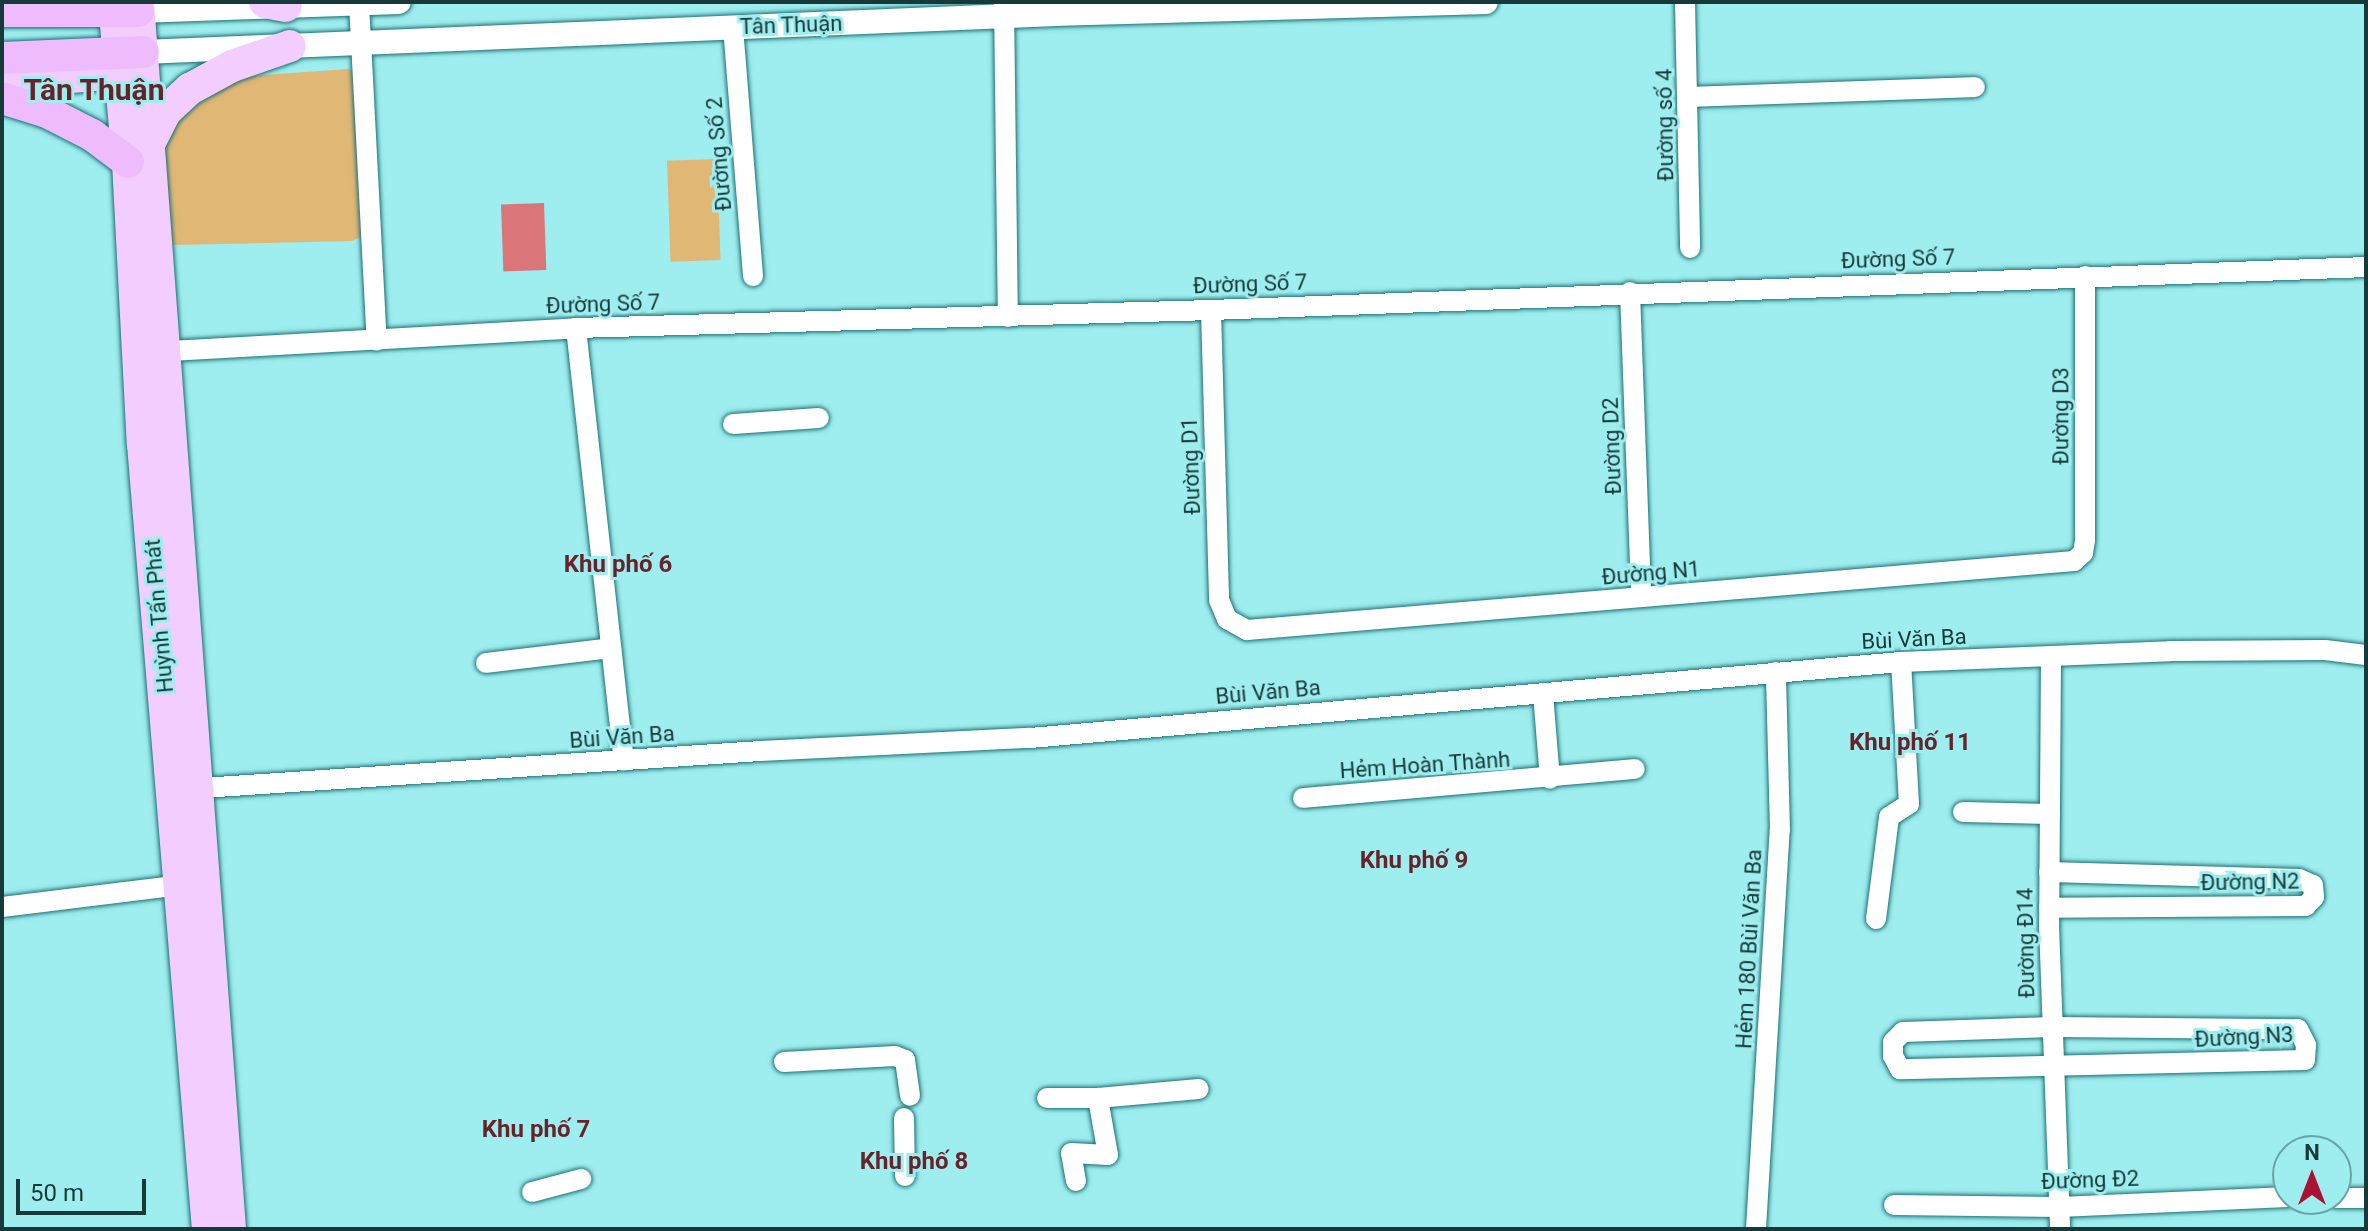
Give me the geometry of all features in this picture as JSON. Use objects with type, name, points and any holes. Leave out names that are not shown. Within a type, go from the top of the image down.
[{"type":"highway","points":[[2,11],[126,7]]},
{"type":"highway","points":[[2,58],[126,59]]},
{"type":"highway","points":[[2,98],[58,117],[92,135],[139,153]]},
{"type":"main road","name":"Huỳnh Tấn Phát","points":[[126,7],[126,59],[139,153],[150,352],[185,790],[230,1229]]},
{"type":"main road","points":[[139,153],[166,111],[190,89],[232,66],[290,46]]},
{"type":"main road","points":[[2,83],[126,59]]},
{"type":"main road","name":"Huỳnh Tấn Phát","points":[[185,790],[181,885],[208,1229]]},
{"type":"street","points":[[126,7],[399,2]]},
{"type":"street","name":"Tân Thuận","points":[[126,59],[290,46],[733,27],[867,12],[1486,2]]},
{"type":"street","name":"Đường số 4","points":[[1685,2],[1690,97],[1690,248]]},
{"type":"street","points":[[359,3],[377,341]]},
{"type":"street","points":[[1005,9],[1008,317]]},
{"type":"street","name":"Đường Số 2","points":[[733,27],[753,276]]},
{"type":"street","points":[[1690,97],[1975,87]]},
{"type":"street","name":"Đường Số 7","points":[[150,352],[576,328],[1008,317],[2366,267]]},
{"type":"street","name":"Đường D3","points":[[2080,556],[2085,541],[2085,276]]},
{"type":"street","name":"Đường D2","points":[[1630,292],[1641,597]]},
{"type":"street","name":"Đường D1","points":[[1211,310],[1219,600],[1227,619]]},
{"type":"street","points":[[576,328],[624,760]]},
{"type":"street","points":[[733,424],[819,418]]},
{"type":"street","name":"Đường N1","points":[[1227,619],[1247,630],[2064,564],[2080,556]]},
{"type":"street","points":[[486,663],[611,648]]},
{"type":"street","name":"Bùi Văn Ba","points":[[185,790],[624,760],[1030,738],[1901,662],[2170,651],[2325,650],[2366,655]]},
{"type":"street","name":"Đường Đ14","points":[[2051,657],[2049,908],[2060,1229]]},
{"type":"street","points":[[1876,919],[1889,817],[1909,804],[1901,662]]},
{"type":"street","name":"Hẻm 180 Bùi Văn Ba","points":[[1756,1229],[1780,830],[1776,672]]},
{"type":"street","points":[[1543,694],[1550,779]]},
{"type":"street","name":"Hẻm Hoàn Thành","points":[[1303,798],[1550,779],[1635,769]]},
{"type":"street","points":[[1963,812],[2050,814]]},
{"type":"street","name":"Đường N2","points":[[2049,872],[2299,879],[2313,885],[2314,897],[2306,906],[2049,908]]},
{"type":"street","points":[[2,907],[181,885]]},
{"type":"street","points":[[2052,1027],[1903,1032],[1893,1042],[1893,1056],[1900,1069],[2053,1067]]},
{"type":"street","name":"Đường N3","points":[[2052,1027],[2298,1029],[2306,1045],[2305,1060],[2053,1067]]},
{"type":"street","points":[[784,1062],[895,1056],[905,1060],[910,1096]]},
{"type":"street","points":[[1047,1098],[1098,1098],[1199,1089]]},
{"type":"street","points":[[1076,1181],[1071,1153],[1108,1155],[1098,1098]]},
{"type":"street","points":[[904,1118],[905,1176]]},
{"type":"street","points":[[532,1192],[581,1179]]},
{"type":"street","name":"Đường Đ2","points":[[1894,1205],[2059,1207],[2272,1198]]},
{"type":"shaded area","points":[[356,71],[367,234],[352,241],[173,245],[160,136],[168,116],[235,77]]},
{"type":"shaded area","points":[[717,159],[721,260],[671,262],[667,161]]},
{"type":"shaded area","points":[[544,203],[546,270],[503,271],[501,205]]},
{"type":"district","name":"Tân Thuận","points":[[94,90]]},
{"type":"district","name":"Khu phố 6","points":[[618,565]]},
{"type":"district","name":"Khu phố 11","points":[[1910,743]]},
{"type":"district","name":"Khu phố 9","points":[[1414,861]]},
{"type":"district","name":"Khu phố 7","points":[[536,1130]]},
{"type":"district","name":"Khu phố 8","points":[[914,1162]]}]
